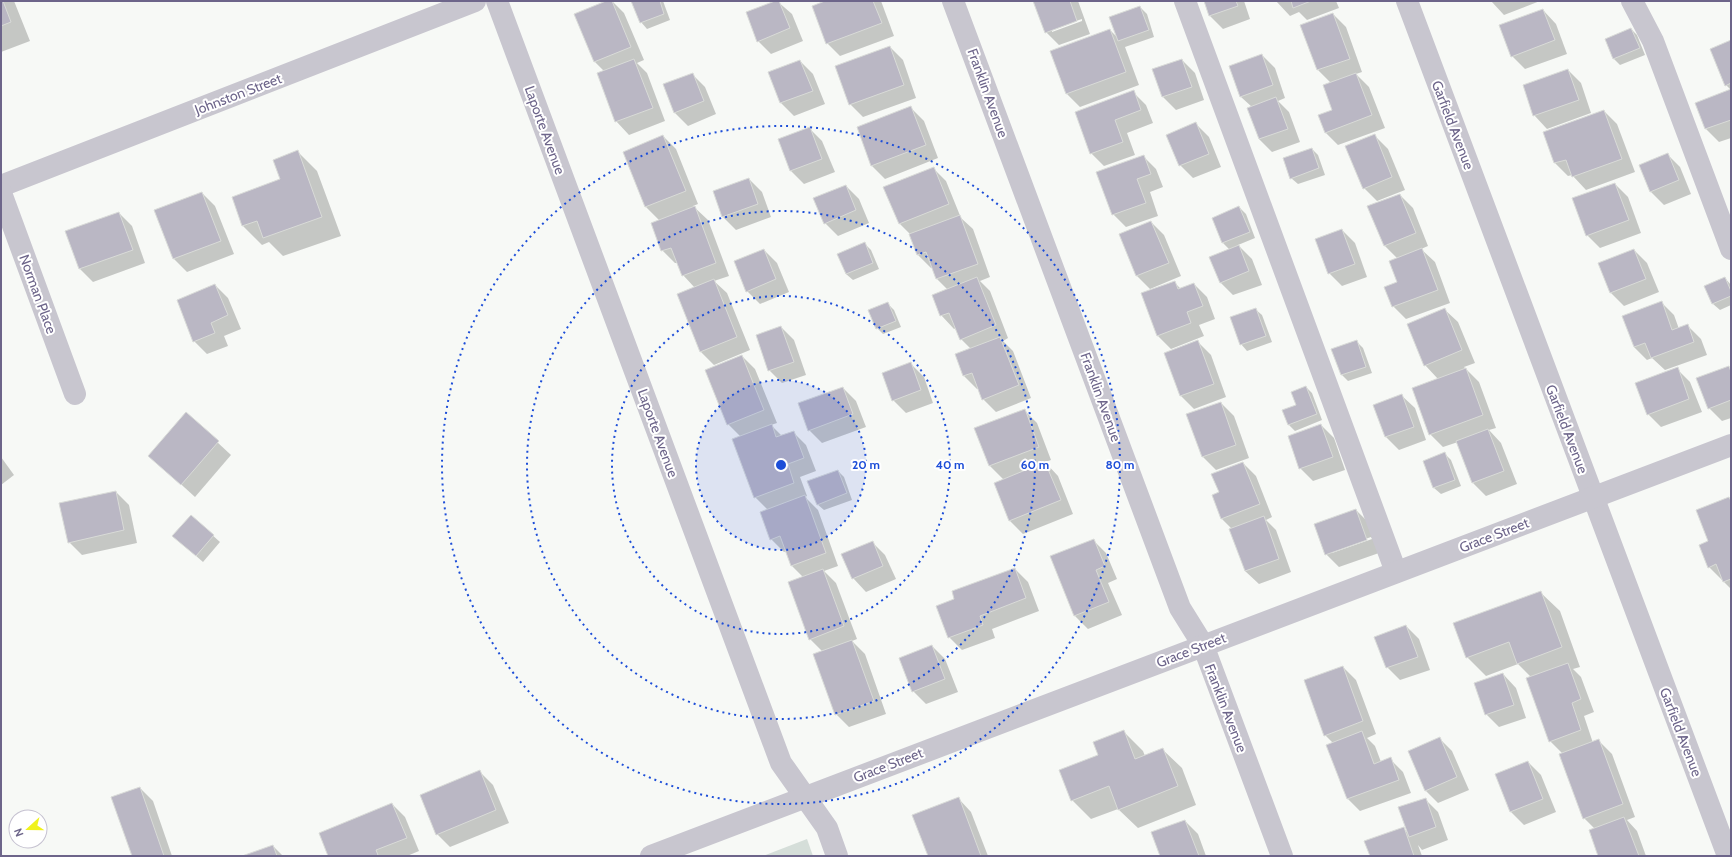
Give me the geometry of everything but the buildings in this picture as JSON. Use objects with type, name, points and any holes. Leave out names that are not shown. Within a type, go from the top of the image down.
[{"type":"street","name":"Johnston Street","points":[[1,186],[476,1]]},
{"type":"street","name":"Laporte Avenue","points":[[497,1],[781,763],[827,828],[838,856]]},
{"type":"street","name":"Franklin Avenue","points":[[953,1],[1180,608],[1202,645],[1282,856]]},
{"type":"street","points":[[1185,1],[1396,572]]},
{"type":"street","name":"Garfield Avenue","points":[[1406,1],[1728,856]]},
{"type":"street","points":[[1632,1],[1653,41],[1731,249]]},
{"type":"street","name":"Norman Place","points":[[1,193],[75,394]]},
{"type":"street","name":"Grace Street","points":[[651,856],[1202,645],[1731,445]]},
{"type":"shaded area","points":[[807,839],[813,856],[763,856]]}]
